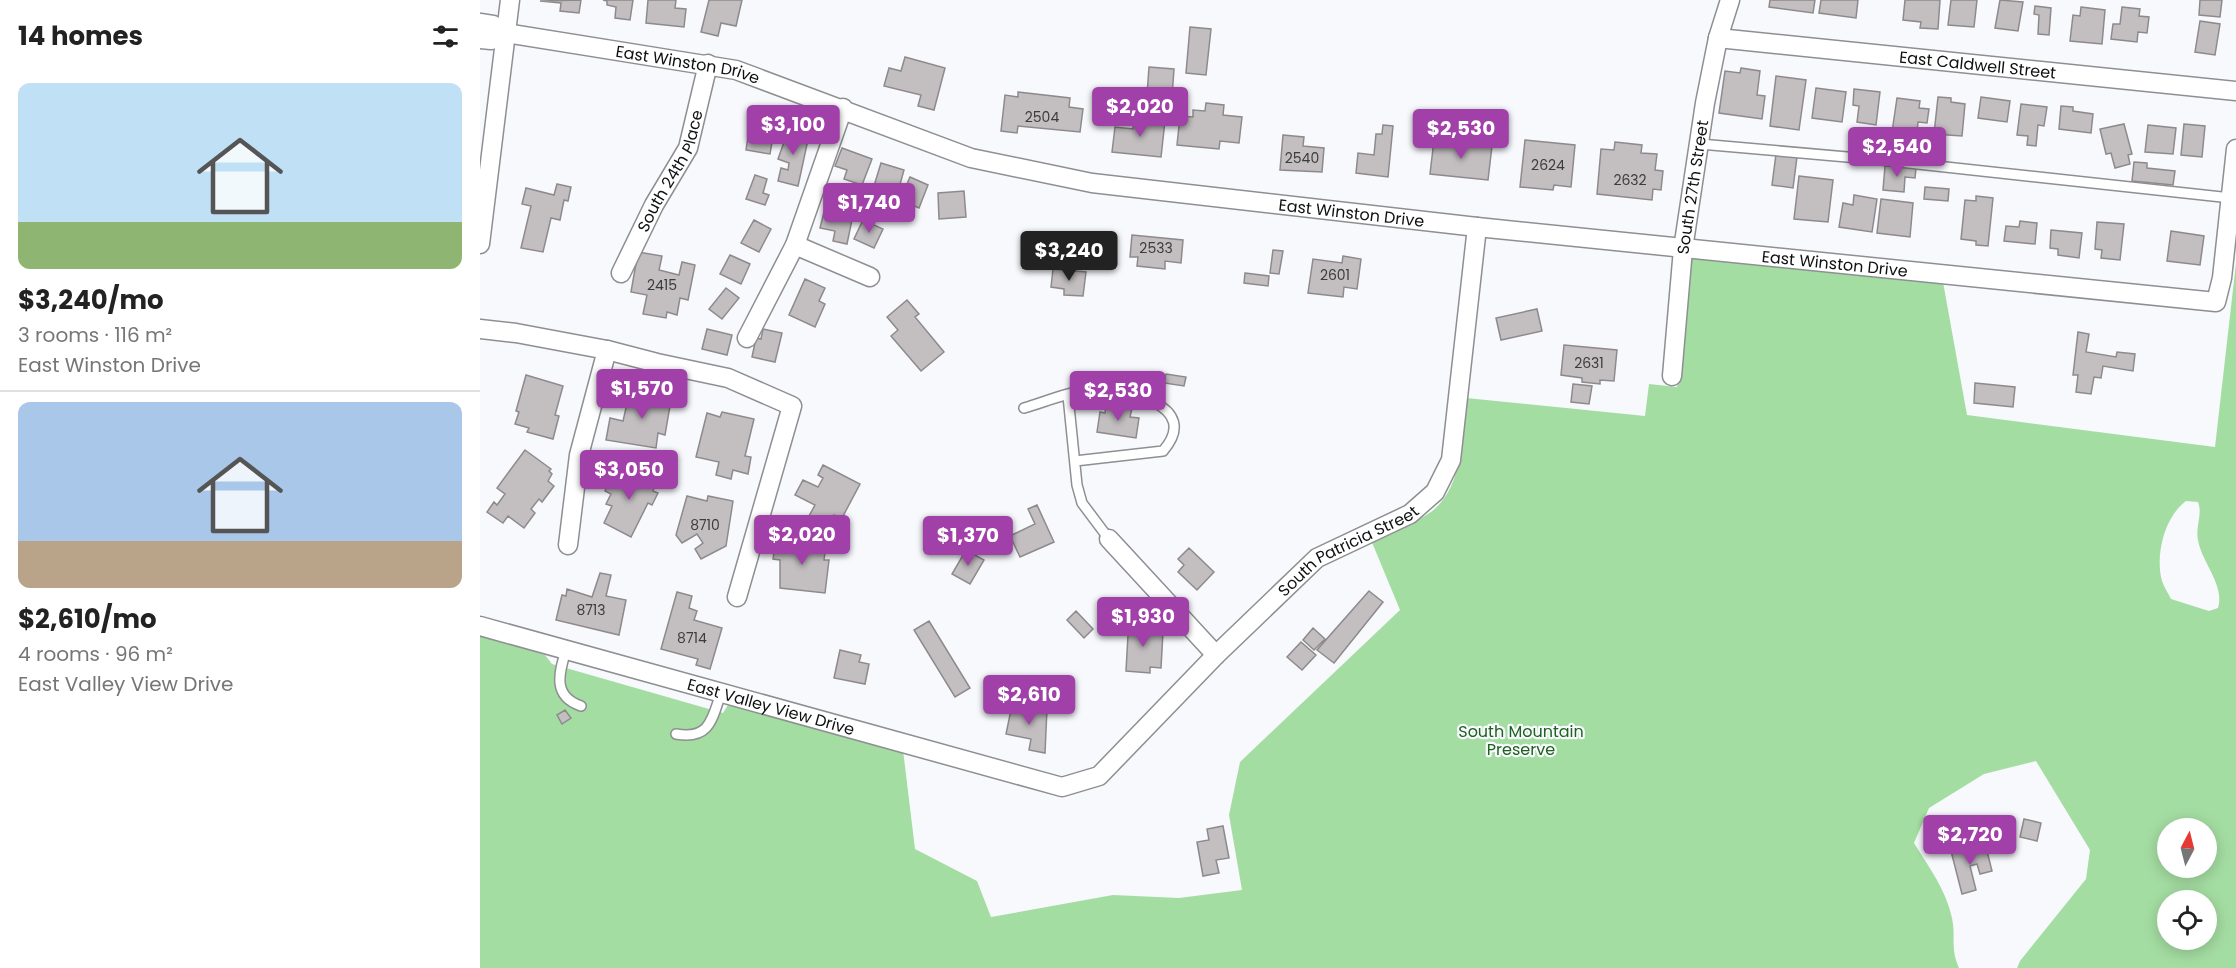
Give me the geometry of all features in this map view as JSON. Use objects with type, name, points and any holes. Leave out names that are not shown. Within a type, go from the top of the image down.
[{"type":"street","points":[[480,244],[510,0]]},
{"type":"street","name":"South 27th Street","points":[[1672,376],[1683,249],[1718,38],[1731,0]]},
{"type":"street","name":"East Winston Drive","points":[[480,23],[493,25],[506,33],[708,63],[736,70],[843,108],[971,158],[1092,183],[1683,249],[2216,302],[2222,278],[2231,198]]},
{"type":"street","name":"East Winston Drive","points":[[480,39],[491,40],[506,33]]},
{"type":"street","name":"East Caldwell Street","points":[[1718,38],[2236,91]]},
{"type":"street","name":"South 24th Place","points":[[621,273],[654,205],[688,148],[708,63]]},
{"type":"street","points":[[747,338],[795,245],[843,108]]},
{"type":"street","points":[[2231,198],[2236,149]]},
{"type":"street","name":"South Patricia Street","points":[[1062,787],[1099,776],[1216,655],[1317,558],[1410,514],[1436,492],[1451,460],[1477,227]]},
{"type":"street","points":[[795,245],[870,277]]},
{"type":"street","points":[[480,329],[516,333],[607,350],[728,378],[792,406],[737,597]]},
{"type":"street","points":[[568,545],[579,455],[607,350]]},
{"type":"street","points":[[1109,539],[1216,655]]},
{"type":"street","name":"East Valley View Drive","points":[[480,626],[1062,787]]},
{"type":"lane","points":[[1700,144],[1881,160],[2231,198]]},
{"type":"lane","points":[[1024,408],[1090,390],[1117,391],[1149,399],[1170,413],[1175,427],[1172,441],[1163,451],[1075,461]]},
{"type":"lane","points":[[1068,396],[1082,503],[1109,539]]},
{"type":"lane","points":[[566,650],[558,676],[559,685],[567,699],[581,706]]},
{"type":"lane","points":[[676,734],[689,736],[704,731],[712,720],[721,693]]},
{"type":"green space","name":"South Mountain Preserve","points":[[1692,258],[1943,282],[1967,415],[2215,447],[2236,263],[2236,968],[2017,968],[2020,961],[2086,879],[2090,850],[2036,761],[1984,774],[1929,808],[1914,843],[1946,898],[1953,925],[1954,948],[1959,968],[480,968],[480,635],[545,655],[552,664],[723,713],[728,705],[903,750],[915,849],[977,881],[991,917],[1113,895],[1179,898],[1242,890],[1229,815],[1240,762],[1400,610],[1371,540],[1410,524],[1431,512],[1442,501],[1456,475],[1462,444],[1466,398],[1645,416],[1649,384],[1677,387]],"holes":[[[2186,501],[2198,502],[2200,511],[2198,540],[2216,582],[2219,599],[2218,608],[2209,611],[2171,599],[2160,571],[2163,538],[2172,517]]]},
{"type":"building","points":[[581,0],[579,13],[560,11],[561,3],[540,1]]},
{"type":"building","points":[[603,0],[633,0],[630,20],[615,18],[616,7],[607,5],[607,1]]},
{"type":"building","points":[[648,0],[676,0],[675,8],[686,9],[684,27],[646,23]]},
{"type":"building","points":[[709,0],[742,0],[736,26],[721,23],[718,36],[701,32]]},
{"type":"building","points":[[1770,0],[1815,0],[1813,13],[1769,7]]},
{"type":"building","points":[[1821,0],[1858,0],[1856,18],[1819,13]]},
{"type":"building","points":[[1905,0],[1940,0],[1938,29],[1920,28],[1921,22],[1903,20]]},
{"type":"building","points":[[1951,0],[1977,0],[1974,27],[1948,25]]},
{"type":"building","points":[[2000,0],[2023,2],[2018,31],[1995,28]]},
{"type":"building","points":[[2200,0],[2222,0],[2220,17],[2199,15]]},
{"type":"building","points":[[2035,6],[2051,8],[2049,35],[2038,34],[2039,15],[2034,14]]},
{"type":"building","points":[[2081,7],[2105,10],[2102,44],[2070,41],[2073,15],[2080,16]]},
{"type":"building","points":[[2122,7],[2140,9],[2139,16],[2149,17],[2147,33],[2138,32],[2137,42],[2111,39],[2113,24],[2120,24]]},
{"type":"building","points":[[2200,21],[2220,24],[2215,55],[2195,52]]},
{"type":"building","points":[[1190,27],[1211,29],[1206,75],[1186,73]]},
{"type":"building","points":[[905,57],[945,68],[934,110],[918,106],[921,95],[884,86],[889,68],[901,71]]},
{"type":"building","points":[[1149,67],[1174,69],[1172,97],[1147,95]]},
{"type":"building","points":[[1741,68],[1760,71],[1757,95],[1765,96],[1762,119],[1719,113],[1725,71],[1740,73]]},
{"type":"building","points":[[1776,76],[1806,80],[1799,130],[1770,126]]},
{"type":"building","points":[[1816,88],[1846,92],[1842,122],[1812,118]]},
{"type":"building","points":[[1854,89],[1880,92],[1876,125],[1857,122],[1859,106],[1853,105]]},
{"type":"building","points":[[1018,92],[1070,98],[1069,107],[1083,109],[1080,132],[1018,126],[1017,133],[1001,131],[1005,95],[1018,97]]},
{"type":"building","points":[[1938,97],[1951,98],[1951,102],[1965,104],[1962,136],[1934,134]]},
{"type":"building","points":[[1981,97],[2010,101],[2007,122],[1978,118]]},
{"type":"building","points":[[1897,98],[1920,101],[1919,108],[1929,109],[1927,123],[1918,122],[1916,142],[1906,141],[1907,134],[1892,132]]},
{"type":"building","points":[[1206,103],[1224,105],[1223,115],[1242,117],[1239,143],[1220,141],[1219,149],[1177,145],[1180,116],[1193,117],[1193,110],[1205,111]]},
{"type":"building","points":[[2021,104],[2047,107],[2044,126],[2038,125],[2036,146],[2027,145],[2028,136],[2017,135]]},
{"type":"building","points":[[2061,106],[2073,107],[2073,111],[2093,114],[2091,133],[2059,129]]},
{"type":"building","points":[[758,116],[776,119],[770,154],[746,150],[749,130],[756,131]]},
{"type":"building","points":[[1134,118],[1165,121],[1161,157],[1112,152],[1115,127],[1133,129]]},
{"type":"building","points":[[2124,124],[2132,154],[2128,155],[2130,164],[2115,168],[2111,153],[2106,154],[2100,129]]},
{"type":"building","points":[[2184,124],[2205,126],[2202,157],[2181,155]]},
{"type":"building","points":[[1383,125],[1393,126],[1388,177],[1356,173],[1358,153],[1374,155],[1376,134],[1382,134]]},
{"type":"building","points":[[2148,125],[2176,128],[2173,154],[2145,152]]},
{"type":"building","points":[[789,128],[809,135],[798,186],[778,181],[781,168],[788,170],[789,163],[778,159]]},
{"type":"building","points":[[1283,135],[1304,137],[1303,146],[1324,148],[1322,172],[1280,170]]},
{"type":"building","points":[[1434,140],[1492,146],[1488,180],[1430,174]]},
{"type":"building","points":[[1525,140],[1575,145],[1571,187],[1554,185],[1553,190],[1520,187]]},
{"type":"building","points":[[1615,142],[1642,145],[1641,153],[1657,154],[1655,170],[1663,171],[1661,190],[1653,189],[1652,200],[1597,194],[1601,149],[1614,150]]},
{"type":"building","points":[[842,148],[872,159],[862,185],[844,179],[847,170],[835,166]]},
{"type":"building","points":[[1776,154],[1797,157],[1793,188],[1772,185]]},
{"type":"building","points":[[2134,162],[2147,163],[2147,168],[2175,171],[2173,185],[2132,181]]},
{"type":"building","points":[[881,163],[904,170],[894,206],[870,199]]},
{"type":"building","points":[[1885,166],[1916,168],[1915,178],[1905,177],[1904,192],[1883,190]]},
{"type":"building","points":[[755,175],[767,179],[763,193],[769,195],[765,205],[746,199]]},
{"type":"building","points":[[1799,176],[1833,180],[1828,222],[1794,219]]},
{"type":"building","points":[[910,177],[928,185],[919,208],[900,200]]},
{"type":"building","points":[[557,184],[571,187],[568,201],[564,200],[560,220],[551,218],[543,252],[521,248],[531,206],[522,204],[526,188],[554,195]]},
{"type":"building","points":[[1925,187],[1949,189],[1948,201],[1924,199]]},
{"type":"building","points":[[964,191],[966,217],[939,219],[938,193]]},
{"type":"building","points":[[1854,195],[1877,199],[1872,232],[1839,227],[1843,203],[1853,205]]},
{"type":"building","points":[[1976,196],[1993,198],[1988,246],[1976,245],[1976,241],[1961,239],[1965,200],[1976,201]]},
{"type":"building","points":[[1881,199],[1913,203],[1910,237],[1877,233]]},
{"type":"building","points":[[826,204],[854,210],[847,244],[833,241],[835,231],[820,228]]},
{"type":"building","points":[[754,220],[771,229],[759,252],[741,243]]},
{"type":"building","points":[[863,220],[883,229],[874,248],[854,239]]},
{"type":"building","points":[[2020,221],[2037,223],[2035,244],[2004,241],[2006,226],[2019,227]]},
{"type":"building","points":[[2097,222],[2124,224],[2120,260],[2101,258],[2102,250],[2095,249]]},
{"type":"building","points":[[2051,230],[2082,233],[2079,258],[2058,255],[2058,249],[2050,248]]},
{"type":"building","points":[[2171,231],[2204,236],[2200,265],[2167,261]]},
{"type":"building","points":[[1132,235],[1183,240],[1181,263],[1165,261],[1165,269],[1137,266],[1138,257],[1130,257]]},
{"type":"building","points":[[1273,250],[1283,251],[1279,274],[1270,273]]},
{"type":"building","points":[[638,252],[662,256],[659,270],[679,275],[682,262],[695,265],[688,300],[680,298],[677,315],[667,312],[666,318],[643,314],[647,295],[631,292]]},
{"type":"building","points":[[730,255],[750,264],[741,284],[720,274]]},
{"type":"building","points":[[1343,256],[1361,259],[1357,289],[1344,287],[1343,297],[1308,293],[1313,259],[1342,263]]},
{"type":"building","points":[[1053,269],[1086,272],[1083,296],[1064,295],[1064,289],[1051,287]]},
{"type":"building","points":[[1245,273],[1269,276],[1268,286],[1244,283]]},
{"type":"building","points":[[805,279],[825,288],[819,301],[825,304],[815,327],[789,315]]},
{"type":"building","points":[[726,288],[739,298],[722,319],[709,309]]},
{"type":"building","points":[[907,300],[919,314],[915,317],[944,352],[921,371],[891,336],[898,330],[887,317]]},
{"type":"building","points":[[1537,309],[1542,331],[1501,340],[1496,318]]},
{"type":"building","points":[[707,329],[732,335],[727,355],[702,349]]},
{"type":"building","points":[[763,329],[782,333],[775,362],[752,357],[756,338],[761,339]]},
{"type":"building","points":[[2078,332],[2089,334],[2086,352],[2116,357],[2117,352],[2135,354],[2133,371],[2103,366],[2101,378],[2094,377],[2091,394],[2076,392],[2078,375],[2073,375]]},
{"type":"building","points":[[1564,345],[1617,350],[1614,381],[1600,380],[1600,384],[1582,382],[1582,378],[1561,375]]},
{"type":"building","points":[[1166,374],[1186,377],[1184,386],[1164,383]]},
{"type":"building","points":[[526,375],[563,386],[555,415],[559,416],[553,439],[527,432],[529,428],[515,424],[519,412],[516,411]]},
{"type":"building","points":[[1975,383],[2015,387],[2013,407],[1974,403]]},
{"type":"building","points":[[1573,384],[1592,386],[1589,404],[1571,402]]},
{"type":"building","points":[[646,387],[668,391],[666,400],[671,400],[665,435],[658,433],[656,448],[606,440],[610,418],[623,421],[626,408],[642,393],[645,394]]},
{"type":"building","points":[[1106,404],[1132,408],[1130,417],[1139,418],[1136,438],[1097,432],[1100,412],[1105,413]]},
{"type":"building","points":[[722,412],[754,419],[745,456],[751,457],[748,474],[733,470],[731,479],[716,475],[719,462],[696,457],[707,413],[720,417]]},
{"type":"building","points":[[525,450],[551,469],[549,471],[552,474],[548,481],[554,486],[542,502],[539,499],[531,509],[535,513],[524,528],[508,516],[503,523],[487,512],[494,502],[497,505],[505,494],[497,488]]},
{"type":"building","points":[[823,465],[860,484],[842,518],[834,515],[828,526],[809,516],[815,505],[795,495],[803,480],[818,487],[823,478],[818,475]]},
{"type":"building","points":[[623,467],[656,483],[653,491],[658,493],[652,505],[648,503],[631,537],[604,523],[612,506],[606,504],[611,494],[605,491],[610,480],[615,483]]},
{"type":"building","points":[[687,496],[707,501],[708,496],[733,501],[726,546],[701,559],[695,549],[703,543],[697,534],[682,543],[676,535]]},
{"type":"building","points":[[1037,505],[1054,542],[1020,557],[1011,538],[997,545],[988,526],[1004,518],[1012,535],[1035,524],[1028,509]]},
{"type":"building","points":[[776,539],[826,545],[824,560],[829,560],[825,593],[780,588],[780,560],[773,559]]},
{"type":"building","points":[[1189,548],[1214,572],[1197,590],[1178,572],[1184,565],[1178,559]]},
{"type":"building","points":[[966,550],[984,560],[970,584],[952,574]]},
{"type":"building","points":[[600,573],[611,575],[606,596],[626,600],[619,635],[556,620],[562,595],[566,596],[567,589],[592,597]]},
{"type":"building","points":[[1369,591],[1383,602],[1334,663],[1317,650]]},
{"type":"building","points":[[677,592],[692,596],[689,608],[697,611],[694,620],[722,628],[710,669],[696,665],[698,659],[661,649]]},
{"type":"building","points":[[1076,611],[1093,629],[1084,638],[1067,620]]},
{"type":"building","points":[[1129,617],[1141,618],[1140,630],[1163,632],[1161,668],[1150,667],[1150,673],[1126,671]]},
{"type":"building","points":[[929,621],[970,688],[955,697],[914,630]]},
{"type":"building","points":[[1313,628],[1325,639],[1314,650],[1303,640]]},
{"type":"building","points":[[1301,642],[1316,655],[1302,670],[1287,657]]},
{"type":"building","points":[[840,650],[861,655],[859,662],[869,664],[865,684],[834,678]]},
{"type":"building","points":[[994,685],[1004,689],[1000,701],[990,697]]},
{"type":"building","points":[[1012,705],[1047,709],[1045,753],[1029,750],[1031,739],[1006,734]]},
{"type":"building","points":[[565,710],[571,718],[562,724],[557,715]]},
{"type":"building","points":[[2024,819],[2041,823],[2037,841],[2020,837]]},
{"type":"building","points":[[1223,826],[1229,858],[1216,860],[1219,873],[1203,876],[1197,842],[1209,840],[1207,829]]},
{"type":"building","points":[[1973,846],[1974,850],[1986,847],[1992,871],[1980,874],[1977,864],[1970,866],[1976,890],[1962,894],[1951,851]]}]
